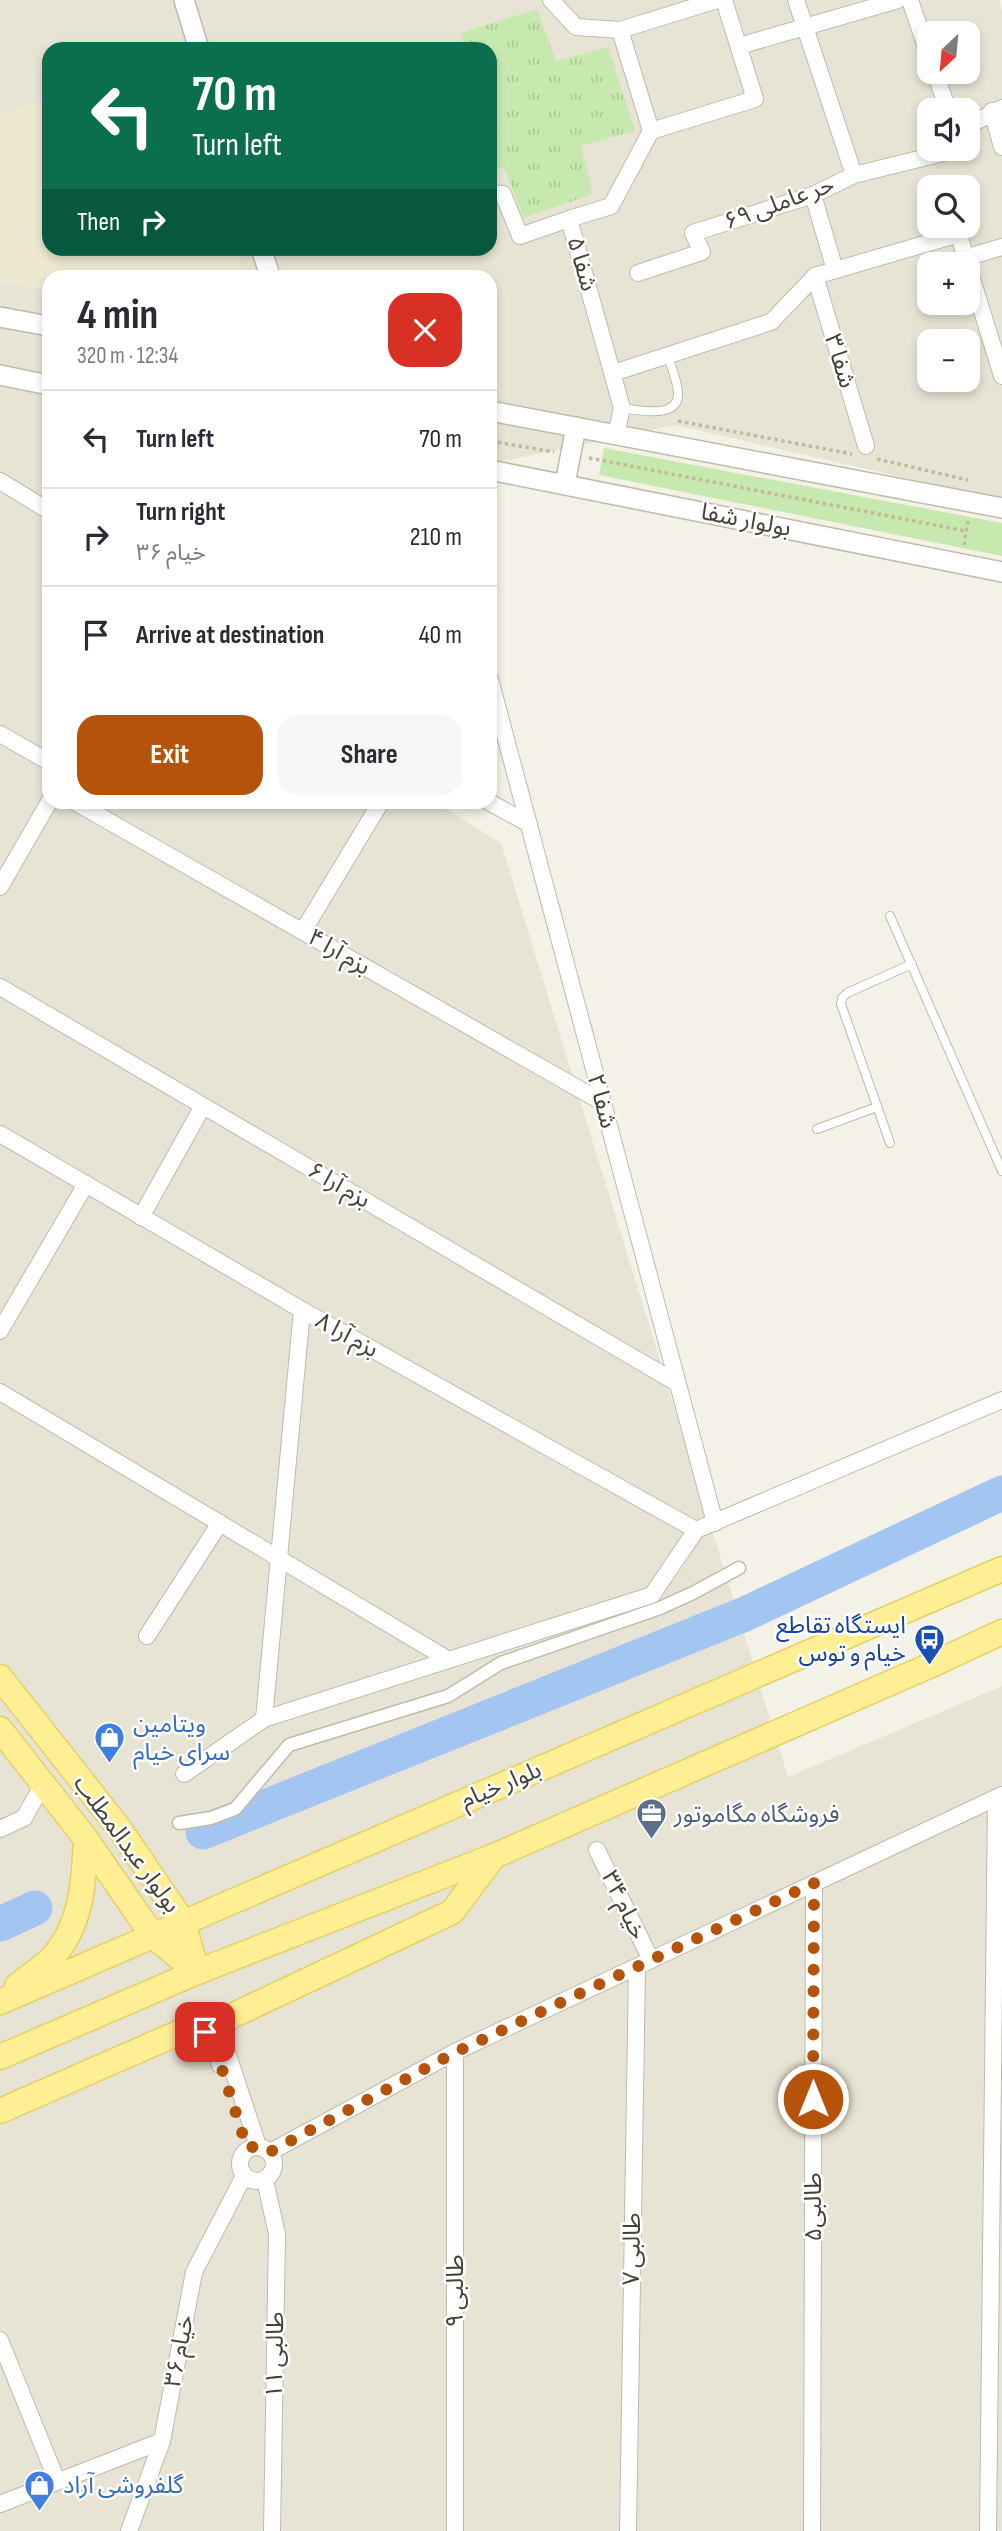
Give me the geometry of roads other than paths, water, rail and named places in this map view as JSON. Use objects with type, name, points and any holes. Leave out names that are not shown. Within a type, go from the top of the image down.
[{"type":"main road","name":"بلوار خیام","points":[[0,2001],[1002,1569]]},
{"type":"main road","points":[[0,2057],[197,1972],[494,1856],[1002,1632]]},
{"type":"main road","name":"بولوار عبدالمطلب","points":[[0,1677],[120,1828],[183,1922],[197,1972]]},
{"type":"main road","name":"بولوار عبدالمطلب","points":[[0,1729],[86,1839],[153,1936],[197,1972]]},
{"type":"main road","points":[[0,2001],[51,1958],[73,1927],[84,1886],[86,1839]]},
{"type":"main road","points":[[237,2013],[452,1912],[494,1856]]},
{"type":"main road","points":[[0,2111],[192,2027]]},
{"type":"street","points":[[184,0],[197,42]]},
{"type":"street","points":[[551,0],[576,27],[620,30],[717,0]]},
{"type":"street","points":[[620,30],[651,131],[755,99],[724,0]]},
{"type":"street","points":[[796,0],[854,175]]},
{"type":"street","points":[[738,46],[898,0]]},
{"type":"street","points":[[910,0],[917,21]]},
{"type":"street","points":[[980,119],[997,110],[1002,147]]},
{"type":"street","name":"شفا ۵","points":[[616,435],[622,408],[569,219],[611,206],[651,131]]},
{"type":"street","name":"حر عاملی ۶۹","points":[[638,272],[702,252],[693,233],[813,195],[854,175],[917,159]]},
{"type":"street","points":[[497,194],[503,194],[520,236],[569,219]]},
{"type":"street","points":[[813,195],[835,270]]},
{"type":"street","points":[[613,373],[771,322],[814,276],[959,234],[964,252]]},
{"type":"street","points":[[980,257],[1002,247]]},
{"type":"street","name":"شفا ۳","points":[[814,276],[866,453]]},
{"type":"street","points":[[980,305],[1002,376]]},
{"type":"street","points":[[0,317],[42,325]]},
{"type":"street","points":[[0,375],[42,384]]},
{"type":"street","points":[[497,412],[1002,508]]},
{"type":"street","points":[[565,484],[576,427]]},
{"type":"street","name":"بولوار شفا","points":[[497,471],[1002,572]]},
{"type":"street","points":[[0,481],[42,507]]},
{"type":"street","name":"شفا ۲","points":[[497,705],[715,1523]]},
{"type":"street","points":[[0,734],[42,758]]},
{"type":"street","points":[[497,806],[529,824]]},
{"type":"street","points":[[0,887],[45,809]]},
{"type":"street","name":"بزم آرا ۴","points":[[87,809],[602,1102]]},
{"type":"street","points":[[303,931],[377,809]]},
{"type":"street","name":"بزم آرا ۶","points":[[0,987],[677,1383]]},
{"type":"street","points":[[141,1217],[203,1106]]},
{"type":"street","name":"بزم آرا ۸","points":[[0,1135],[302,1310],[696,1530]]},
{"type":"street","points":[[0,1331],[86,1184]]},
{"type":"street","points":[[264,1719],[302,1310]]},
{"type":"street","points":[[0,1392],[449,1660]]},
{"type":"street","points":[[184,1774],[264,1719],[652,1595],[696,1530],[1002,1400]]},
{"type":"street","points":[[147,1636],[220,1523]]},
{"type":"street","points":[[179,1823],[211,1818],[235,1809],[289,1745],[449,1696],[501,1662],[660,1608],[693,1594],[739,1568]]},
{"type":"street","points":[[0,1829],[24,1818],[43,1784]]},
{"type":"street","points":[[192,2027],[205,2032],[214,2044],[258,2149],[274,2167],[265,2180],[254,2181],[244,2176],[239,2164],[240,2157],[258,2149],[456,2052],[999,1797],[988,2531]]},
{"type":"street","name":"خیام ۳۴","points":[[597,1850],[644,1963]]},
{"type":"street","name":"طالبی۵","points":[[811,2531],[814,1883]]},
{"type":"street","name":"طالبی ۷","points":[[628,2531],[644,1963]]},
{"type":"street","points":[[237,2013],[226,2027],[225,2046],[258,2149]]},
{"type":"street","name":"طالبی ۹","points":[[455,2531],[456,2052]]},
{"type":"street","name":"خیام ۳۶","points":[[129,2531],[162,2441],[194,2272],[244,2176]]},
{"type":"street","name":"طالبی ۱۱","points":[[265,2180],[277,2234],[272,2531]]},
{"type":"street","points":[[0,2340],[57,2481]]},
{"type":"street","points":[[0,2504],[162,2441]]},
{"type":"lane","points":[[622,408],[655,412],[666,410],[675,403],[679,394],[667,354]]},
{"type":"lane","points":[[890,916],[1002,1171]]},
{"type":"lane","points":[[890,1143],[843,1014],[842,998],[854,989],[912,964]]},
{"type":"lane","points":[[817,1129],[877,1107]]},
{"type":"waterway","points":[[203,1832],[745,1614],[1002,1493]]},
{"type":"waterway","points":[[0,1924],[35,1908]]},
{"type":"place","name":"ایستگاه تقاطع خیام و توس","points":[[929,1666]]},
{"type":"place","name":"ویتامین سرای خیام","points":[[110,1765]]},
{"type":"place","name":"فروشگاه مگاموتور","points":[[651,1841]]},
{"type":"place","name":"گلفروشی آراد","points":[[40,2512]]}]
